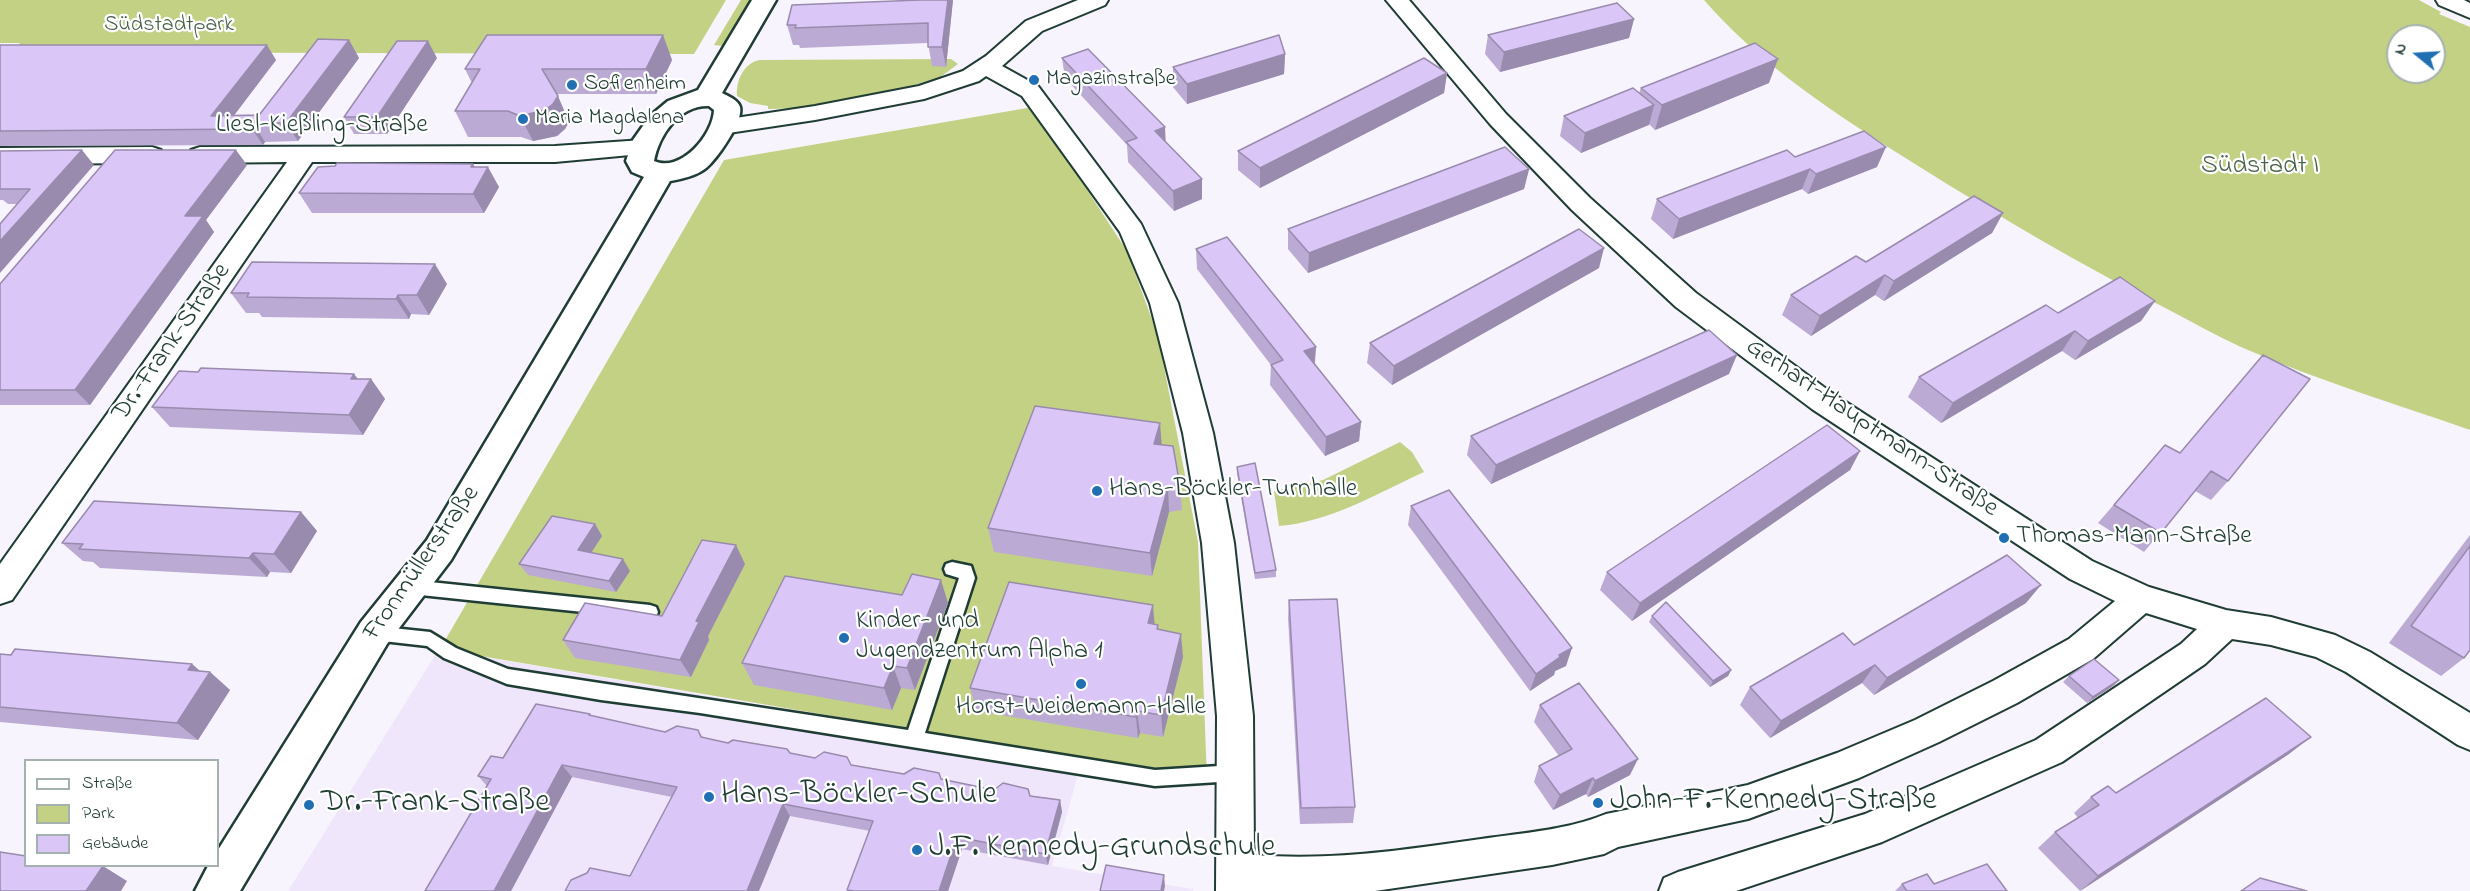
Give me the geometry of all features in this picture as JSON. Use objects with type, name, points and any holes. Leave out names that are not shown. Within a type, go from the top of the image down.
[{"type":"main road","points":[[706,98],[764,0]]},
{"type":"main road","points":[[714,99],[727,106],[728,113],[722,127],[703,156],[694,164],[674,172],[661,172],[642,166],[640,161],[643,148],[671,109],[688,100],[714,99]]},
{"type":"main road","name":"Fronmüllerstraße","points":[[216,891],[374,633],[439,550],[661,172]]},
{"type":"street","points":[[722,127],[924,92],[971,76],[986,67],[1034,26],[1097,0]]},
{"type":"street","name":"Gerhart-Hauptmann-Straße","points":[[1397,0],[1504,125],[1581,204],[1686,300],[1832,408],[2081,570],[2141,598],[2226,624],[2271,630],[2323,645],[2358,662],[2470,734]]},
{"type":"street","points":[[2447,0],[2470,10]]},
{"type":"street","points":[[986,67],[1030,91],[1132,230],[1164,303],[1198,433],[1218,543],[1235,716],[1236,882],[1299,876],[1366,874],[1552,846],[1604,836],[1606,832],[1748,802],[1846,766],[1927,731],[2005,692],[2081,649],[2141,598]]},
{"type":"street","name":"Liesl-Kießling-Straße","points":[[0,156],[555,154],[643,148]]},
{"type":"street","points":[[99,180],[120,155]]},
{"type":"street","name":"Dr.-Frank-Straße","points":[[0,590],[305,155]]},
{"type":"street","points":[[1678,891],[1869,830],[2049,750],[2193,654],[2226,624]]},
{"type":"lane","points":[[914,740],[967,578],[965,571],[952,569]]},
{"type":"lane","points":[[411,587],[650,612]]},
{"type":"lane","points":[[374,633],[430,639],[450,653],[507,676],[601,692],[700,705],[1155,778],[1235,773]]},
{"type":"shaded area","name":"Hans-Böckler-Schule","points":[[439,649],[1082,761],[1052,866],[1193,889],[1193,891],[288,891]]},
{"type":"green space","name":"Südstadtpark","points":[[0,0],[726,0],[694,54],[11,52],[20,43],[0,43]]},
{"type":"green space","points":[[741,0],[752,0],[722,46],[714,45]]},
{"type":"green space","name":"Südstadt I","points":[[1704,0],[2419,0],[2441,12],[2439,14],[2470,27],[2470,430],[2330,382],[2248,350],[2106,276],[1978,203],[1858,128],[1803,90],[1751,48]]},
{"type":"green space","points":[[951,59],[958,64],[939,78],[898,90],[803,108],[768,109],[768,106],[750,103],[737,96],[738,85],[745,69],[759,60]]},
{"type":"green space","points":[[1033,107],[1127,251],[1158,336],[1198,542],[1207,780],[440,649],[724,160]]},
{"type":"green space","points":[[1400,442],[1412,452],[1424,472],[1335,513],[1279,526],[1274,491],[1323,480]]},
{"type":"building","points":[[948,0],[942,47],[928,47],[928,23],[795,28],[796,25],[787,25],[792,5]]},
{"type":"building","points":[[1617,3],[1634,19],[1504,52],[1488,35]]},
{"type":"building","points":[[487,35],[663,35],[646,69],[542,69],[558,96],[545,110],[520,116],[508,111],[455,111],[480,69],[465,69]]},
{"type":"building","points":[[1279,35],[1285,54],[1187,84],[1173,67]]},
{"type":"building","points":[[318,39],[349,40],[286,123],[253,123]]},
{"type":"building","points":[[397,41],[428,41],[377,117],[344,117]]},
{"type":"building","points":[[1755,43],[1778,59],[1662,105],[1641,88]]},
{"type":"building","points":[[0,45],[267,45],[211,116],[259,115],[252,129],[0,131]]},
{"type":"building","points":[[1088,49],[1165,127],[1155,131],[1202,179],[1173,191],[1126,142],[1137,138],[1062,58]]},
{"type":"building","points":[[1424,58],[1447,73],[1260,168],[1238,151]]},
{"type":"building","points":[[1633,88],[1654,105],[1585,133],[1564,116]]},
{"type":"building","points":[[1864,131],[1886,147],[1816,174],[1810,169],[1679,219],[1657,199],[1787,150],[1795,157]]},
{"type":"building","points":[[1505,147],[1529,169],[1309,253],[1288,229]]},
{"type":"building","points":[[82,150],[0,241],[0,224],[30,189],[0,189],[0,151]]},
{"type":"building","points":[[115,150],[236,150],[185,216],[203,216],[75,390],[0,390],[0,284]]},
{"type":"building","points":[[337,163],[473,164],[471,167],[488,167],[473,194],[299,193],[318,167],[335,166]]},
{"type":"building","points":[[1974,196],[2003,213],[1894,281],[1885,275],[1820,316],[1791,295],[1856,256],[1866,262]]},
{"type":"building","points":[[1579,229],[1604,248],[1394,366],[1370,343]]},
{"type":"building","points":[[1227,237],[1316,347],[1304,351],[1361,422],[1326,437],[1271,365],[1283,360],[1196,249]]},
{"type":"building","points":[[252,262],[435,264],[417,295],[398,295],[396,299],[247,297],[249,293],[231,293]]},
{"type":"building","points":[[2120,277],[2155,301],[2088,341],[2075,331],[1953,403],[1919,377],[2046,305],[2058,313]]},
{"type":"building","points":[[1709,330],[1737,355],[1496,465],[1471,436]]},
{"type":"building","points":[[2263,355],[2310,379],[2228,481],[2211,471],[2161,533],[2114,505],[2165,445],[2180,453]]},
{"type":"building","points":[[201,368],[354,374],[351,379],[371,379],[349,415],[152,407],[179,371],[198,372]]},
{"type":"building","name":"Hans-Böckler-Turnhalle","points":[[1035,406],[1160,423],[1154,444],[1173,446],[1180,486],[1168,487],[1150,553],[988,528]]},
{"type":"building","points":[[1827,425],[1860,451],[1640,603],[1607,572]]},
{"type":"building","points":[[1255,463],[1276,570],[1255,573],[1237,467]]},
{"type":"building","points":[[1449,490],[1572,648],[1559,655],[1560,657],[1536,674],[1411,506]]},
{"type":"building","points":[[94,501],[301,512],[274,554],[253,553],[249,558],[79,549],[83,544],[62,543]]},
{"type":"building","points":[[552,516],[595,524],[578,550],[623,559],[609,581],[519,564]]},
{"type":"building","points":[[702,540],[736,545],[696,621],[699,622],[680,660],[563,640],[585,603],[662,616]]},
{"type":"building","points":[[2470,546],[2470,650],[2464,658],[2411,626]]},
{"type":"building","points":[[2007,555],[2041,585],[1887,678],[1875,665],[1781,721],[1750,687],[1843,633],[1854,645]]},
{"type":"building","points":[[912,574],[941,580],[907,668],[893,666],[884,688],[742,663],[785,576],[902,595]]},
{"type":"building","name":"Horst-Weidemann-Halle","points":[[1009,582],[1153,605],[1148,623],[1158,625],[1157,629],[1181,634],[1161,715],[1137,711],[1136,717],[970,688]]},
{"type":"building","points":[[1337,599],[1355,807],[1301,808],[1289,600]]},
{"type":"building","points":[[1666,602],[1731,670],[1713,681],[1652,616]]},
{"type":"building","points":[[15,649],[192,664],[188,670],[210,672],[177,723],[0,707],[0,654],[11,655]]},
{"type":"building","points":[[2094,659],[2119,680],[2093,697],[2069,676]]},
{"type":"building","points":[[1579,683],[1638,759],[1595,781],[1593,778],[1560,795],[1539,766],[1572,749],[1540,705]]},
{"type":"building","points":[[2266,698],[2311,737],[2098,876],[2055,832],[2099,805],[2091,797],[2108,786],[2116,793]]},
{"type":"building","points":[[536,704],[665,732],[677,726],[698,730],[701,737],[728,743],[733,740],[787,749],[790,753],[815,758],[824,752],[847,757],[851,765],[904,774],[914,768],[939,773],[941,779],[994,790],[1003,783],[1028,789],[1030,796],[1060,800],[1045,854],[957,837],[939,891],[847,890],[873,821],[783,804],[747,891],[565,891],[571,880],[587,873],[590,868],[630,876],[677,787],[562,765],[494,891],[425,891],[491,779],[478,776],[491,756],[503,758]]},
{"type":"building","points":[[0,852],[24,856],[24,867],[102,867],[86,891],[0,891]]},
{"type":"building","points":[[1987,864],[2007,891],[1907,891],[1902,884],[1927,874],[1934,884]]},
{"type":"building","points":[[1106,865],[1164,875],[1161,891],[1100,891]]},
{"type":"building","points":[[2260,878],[2307,891],[2241,891]]},
{"type":"place","name":"Magazinstraße","points":[[1034,80]]},
{"type":"place","name":"Sofienheim","points":[[572,85]]},
{"type":"place","name":"Maria Magdalena","points":[[523,119]]},
{"type":"place","name":"Hans-Böckler-Turnhalle","points":[[1097,491]]},
{"type":"place","name":"Thomas-Mann-Straße","points":[[2004,538]]},
{"type":"place","name":"Kinder- und Jugendzentrum Alpha 1","points":[[844,638]]},
{"type":"place","name":"Horst-Weidemann-Halle","points":[[1081,684]]},
{"type":"place","name":"Hans-Böckler-Schule","points":[[709,797]]},
{"type":"place","name":"John-F.-Kennedy-Straße","points":[[1598,803]]},
{"type":"place","name":"Dr.-Frank-Straße","points":[[309,805]]},
{"type":"place","name":"J.F. Kennedy-Grundschule","points":[[917,850]]}]
